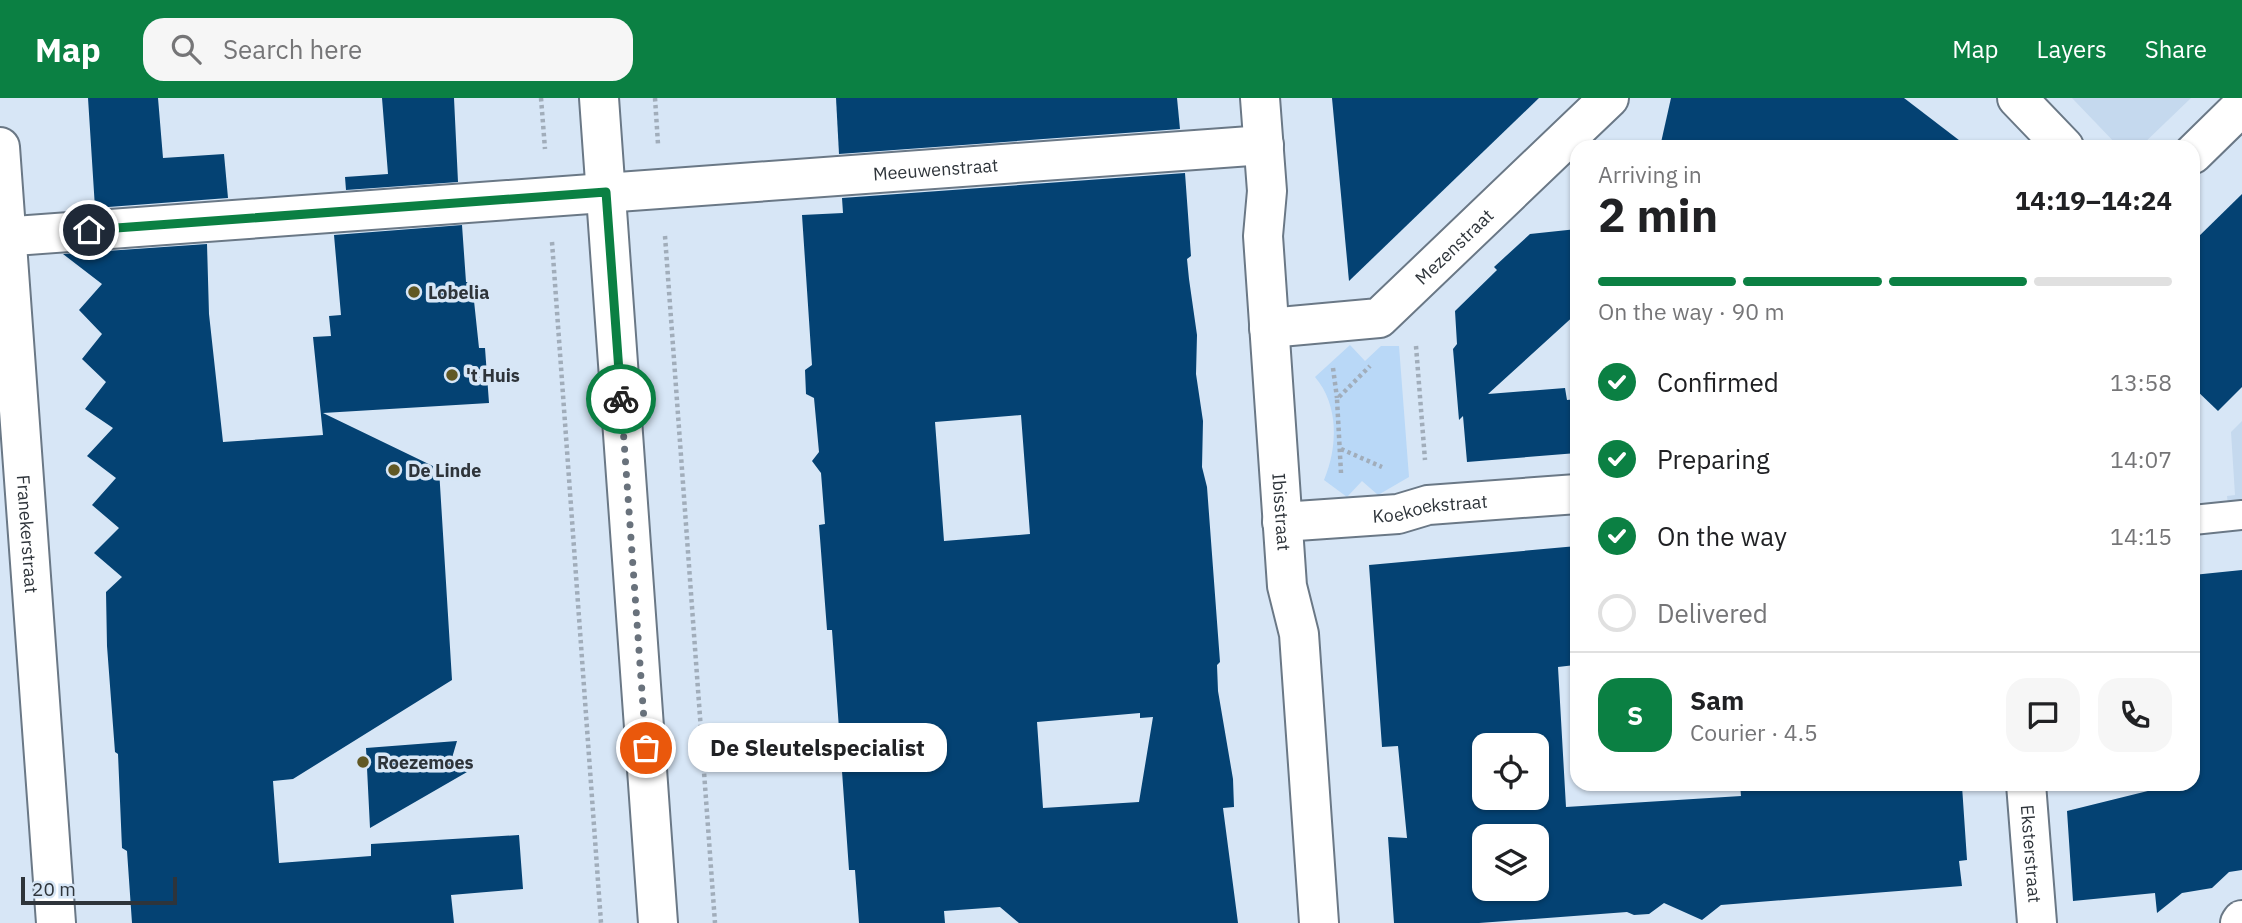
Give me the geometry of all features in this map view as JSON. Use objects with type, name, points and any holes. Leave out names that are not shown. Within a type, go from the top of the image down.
[{"type":"street","points":[[599,98],[658,923]]},
{"type":"street","name":"Ibisstraat","points":[[1260,98],[1267,191],[1263,236],[1282,522],[1287,586],[1299,634],[1319,923]]},
{"type":"street","name":"Mezenstraat","points":[[1269,328],[1380,318],[1609,98]]},
{"type":"street","points":[[2017,98],[2057,140]]},
{"type":"street","points":[[2200,147],[2242,106]]},
{"type":"street","name":"Meeuwenstraat","points":[[3,237],[548,195],[1264,145]]},
{"type":"street","name":"Franekerstraat","points":[[0,147],[3,237],[56,923]]},
{"type":"street","name":"Koekoekstraat","points":[[1282,522],[1398,514],[1428,505],[1570,495]]},
{"type":"street","name":"Eksterstraat","points":[[2027,791],[2037,923]]},
{"type":"lane","points":[[2200,519],[2242,515]]},
{"type":"path","points":[[541,98],[601,923]]},
{"type":"path","points":[[655,98],[715,923]]},
{"type":"path","points":[[1394,304],[1415,327],[1428,505]]},
{"type":"path","points":[[1321,519],[1342,470],[1338,399],[1373,364]]},
{"type":"shaded area","points":[[2072,98],[2191,98],[2147,140],[2112,140]]},
{"type":"shaded area","points":[[1350,345],[1365,361],[1381,346],[1399,346],[1409,477],[1378,495],[1362,481],[1347,497],[1324,480],[1332,454],[1334,427],[1328,400],[1315,377]]},
{"type":"shaded area","points":[[2242,421],[2242,528],[2228,505],[2227,496],[2235,495],[2231,432]]},
{"type":"building","points":[[88,98],[158,98],[163,158],[224,154],[228,198],[95,208]]},
{"type":"building","points":[[382,98],[454,98],[458,182],[346,190],[345,177],[388,174]]},
{"type":"building","points":[[836,98],[1177,98],[1180,129],[839,154]]},
{"type":"building","points":[[1332,98],[1539,98],[1349,281]]},
{"type":"building","points":[[1671,98],[1904,98],[1959,140],[1662,140]]},
{"type":"building","points":[[1185,173],[1191,256],[1187,259],[1197,335],[1196,374],[1203,421],[1202,467],[1207,487],[1220,662],[1217,665],[1218,691],[1233,779],[1234,807],[1223,808],[1238,923],[1019,923],[1000,907],[944,911],[945,923],[859,923],[855,870],[849,870],[832,630],[827,630],[819,525],[825,524],[821,473],[812,461],[819,452],[814,398],[806,394],[805,370],[812,365],[802,215],[843,213],[842,198]],"holes":[[[1021,415],[1030,534],[944,541],[935,422]],[[1140,713],[1140,718],[1153,717],[1139,802],[1043,808],[1037,722]]]},
{"type":"building","points":[[2242,194],[2242,387],[2218,411],[2200,394],[2200,235]]},
{"type":"building","points":[[462,225],[466,282],[472,282],[479,348],[485,348],[489,403],[323,413],[439,469],[452,680],[293,779],[273,781],[279,863],[371,856],[371,844],[519,835],[523,889],[451,895],[454,923],[132,923],[127,851],[122,848],[118,754],[115,752],[107,646],[106,592],[122,577],[94,553],[119,528],[92,505],[116,478],[87,456],[113,428],[85,409],[106,382],[82,359],[102,334],[79,310],[102,284],[63,254],[207,244],[209,314],[223,442],[323,435],[313,337],[331,336],[329,316],[341,315],[334,235]]},
{"type":"building","points":[[1570,230],[1570,319],[1488,394],[1565,388],[1567,400],[1570,400],[1570,454],[1467,462],[1463,416],[1459,420],[1453,349],[1457,344],[1455,311],[1497,270],[1494,267],[1530,234]]},
{"type":"building","points":[[1570,547],[1570,666],[1558,667],[1566,807],[1741,796],[1741,791],[1962,791],[1967,860],[1959,861],[1962,886],[1721,905],[1702,920],[1664,903],[1649,914],[1634,915],[1627,912],[1479,923],[1394,923],[1388,837],[1407,838],[1398,746],[1382,747],[1369,565]]},
{"type":"building","points":[[2242,570],[2242,870],[2229,872],[2212,888],[2182,893],[2157,913],[2155,893],[2073,901],[2067,811],[2148,791],[2200,791],[2200,574]]},
{"type":"building","points":[[457,741],[452,758],[474,768],[370,828],[366,748]]},
{"type":"way so far","points":[[621,399],[646,748]]},
{"type":"place","name":"Lobelia","points":[[414,292]]},
{"type":"place","name":"'t Huis","points":[[452,375]]},
{"type":"place","name":"De Linde","points":[[394,470]]},
{"type":"place","name":"De Sleutelspecialist","points":[[646,748]]},
{"type":"place","name":"Roezemoes","points":[[363,762]]},
{"type":"route","points":[[89,230],[606,192],[621,399]]}]
